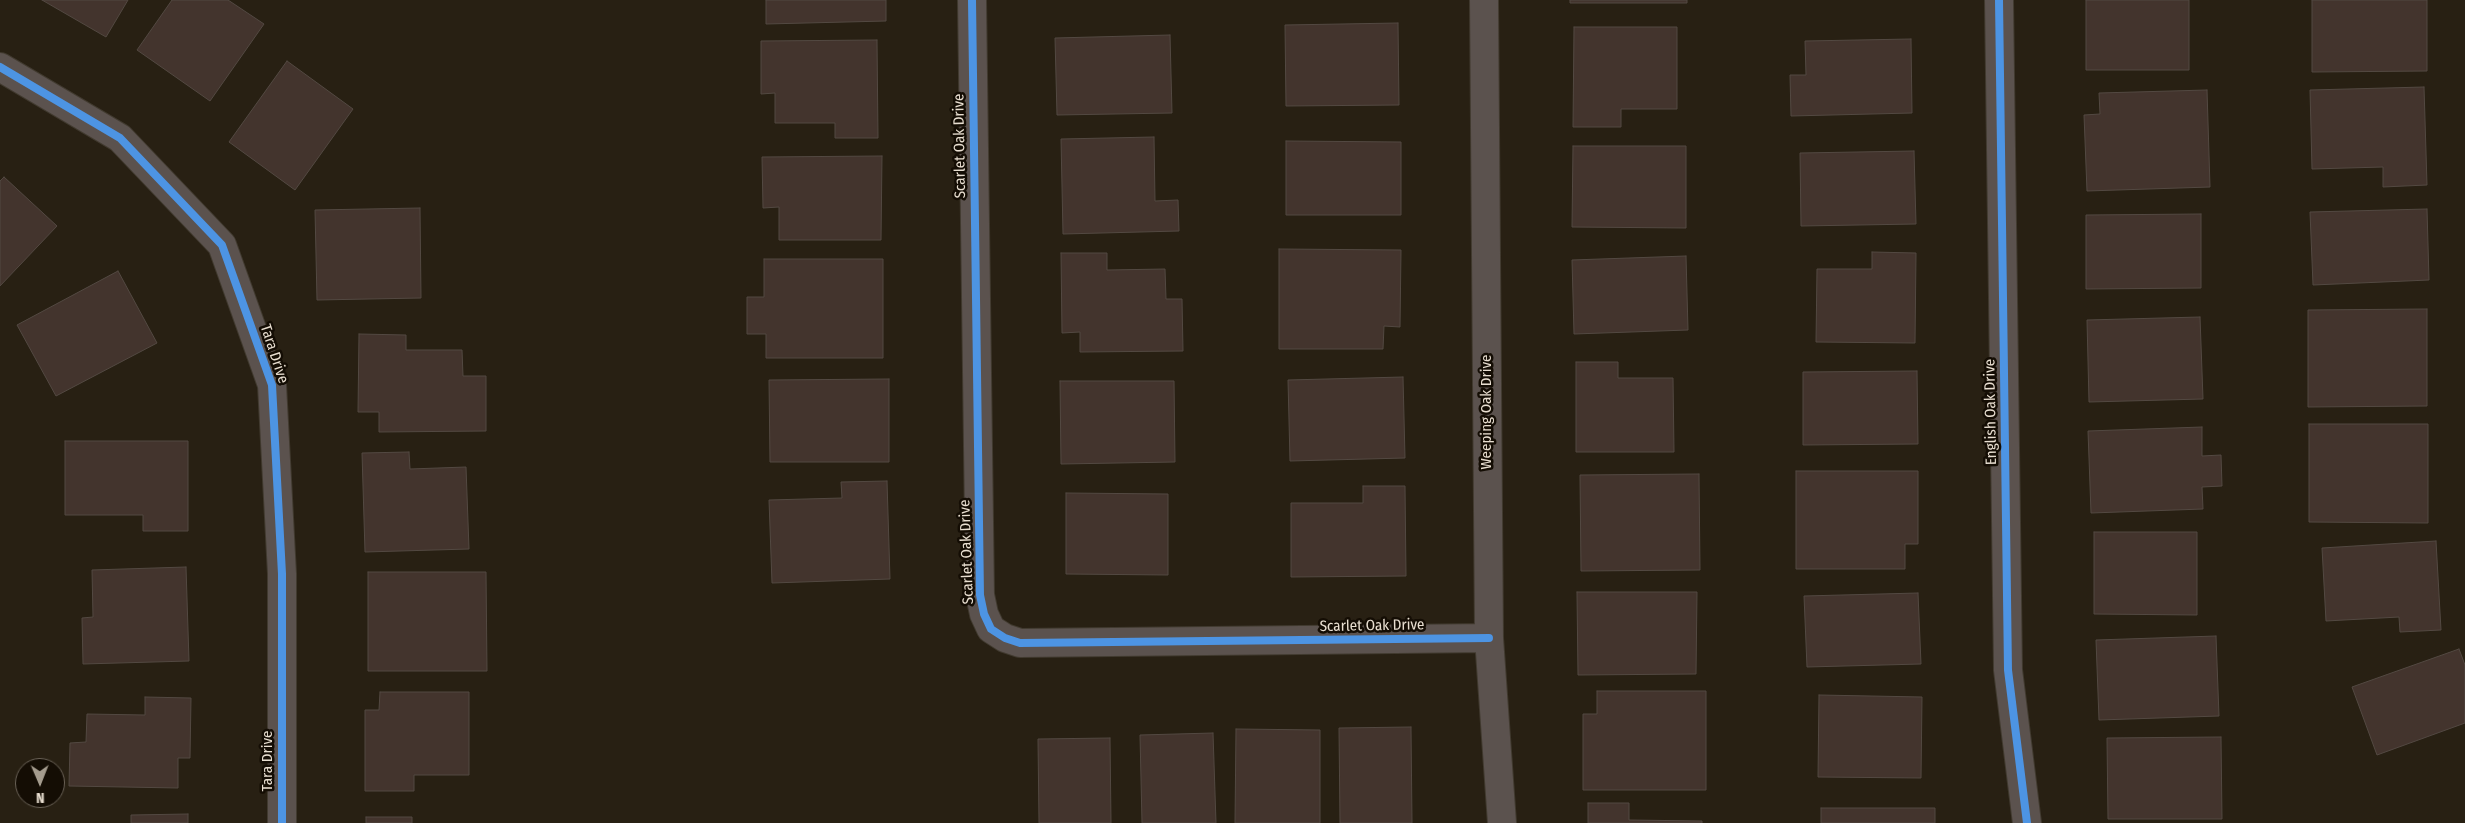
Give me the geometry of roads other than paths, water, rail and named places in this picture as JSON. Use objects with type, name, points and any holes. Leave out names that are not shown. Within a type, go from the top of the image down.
[{"type":"street","name":"Scarlet Oak Drive","points":[[972,0],[980,595],[984,614],[991,629],[1004,638],[1020,643],[1489,638]]},
{"type":"street","name":"Weeping Oak Drive","points":[[1484,0],[1489,638],[1502,823]]},
{"type":"street","name":"English Oak Drive","points":[[1999,0],[2008,670],[2027,823]]},
{"type":"street","name":"Tara Drive","points":[[0,67],[120,138],[222,245],[272,385],[282,574],[282,823]]}]
